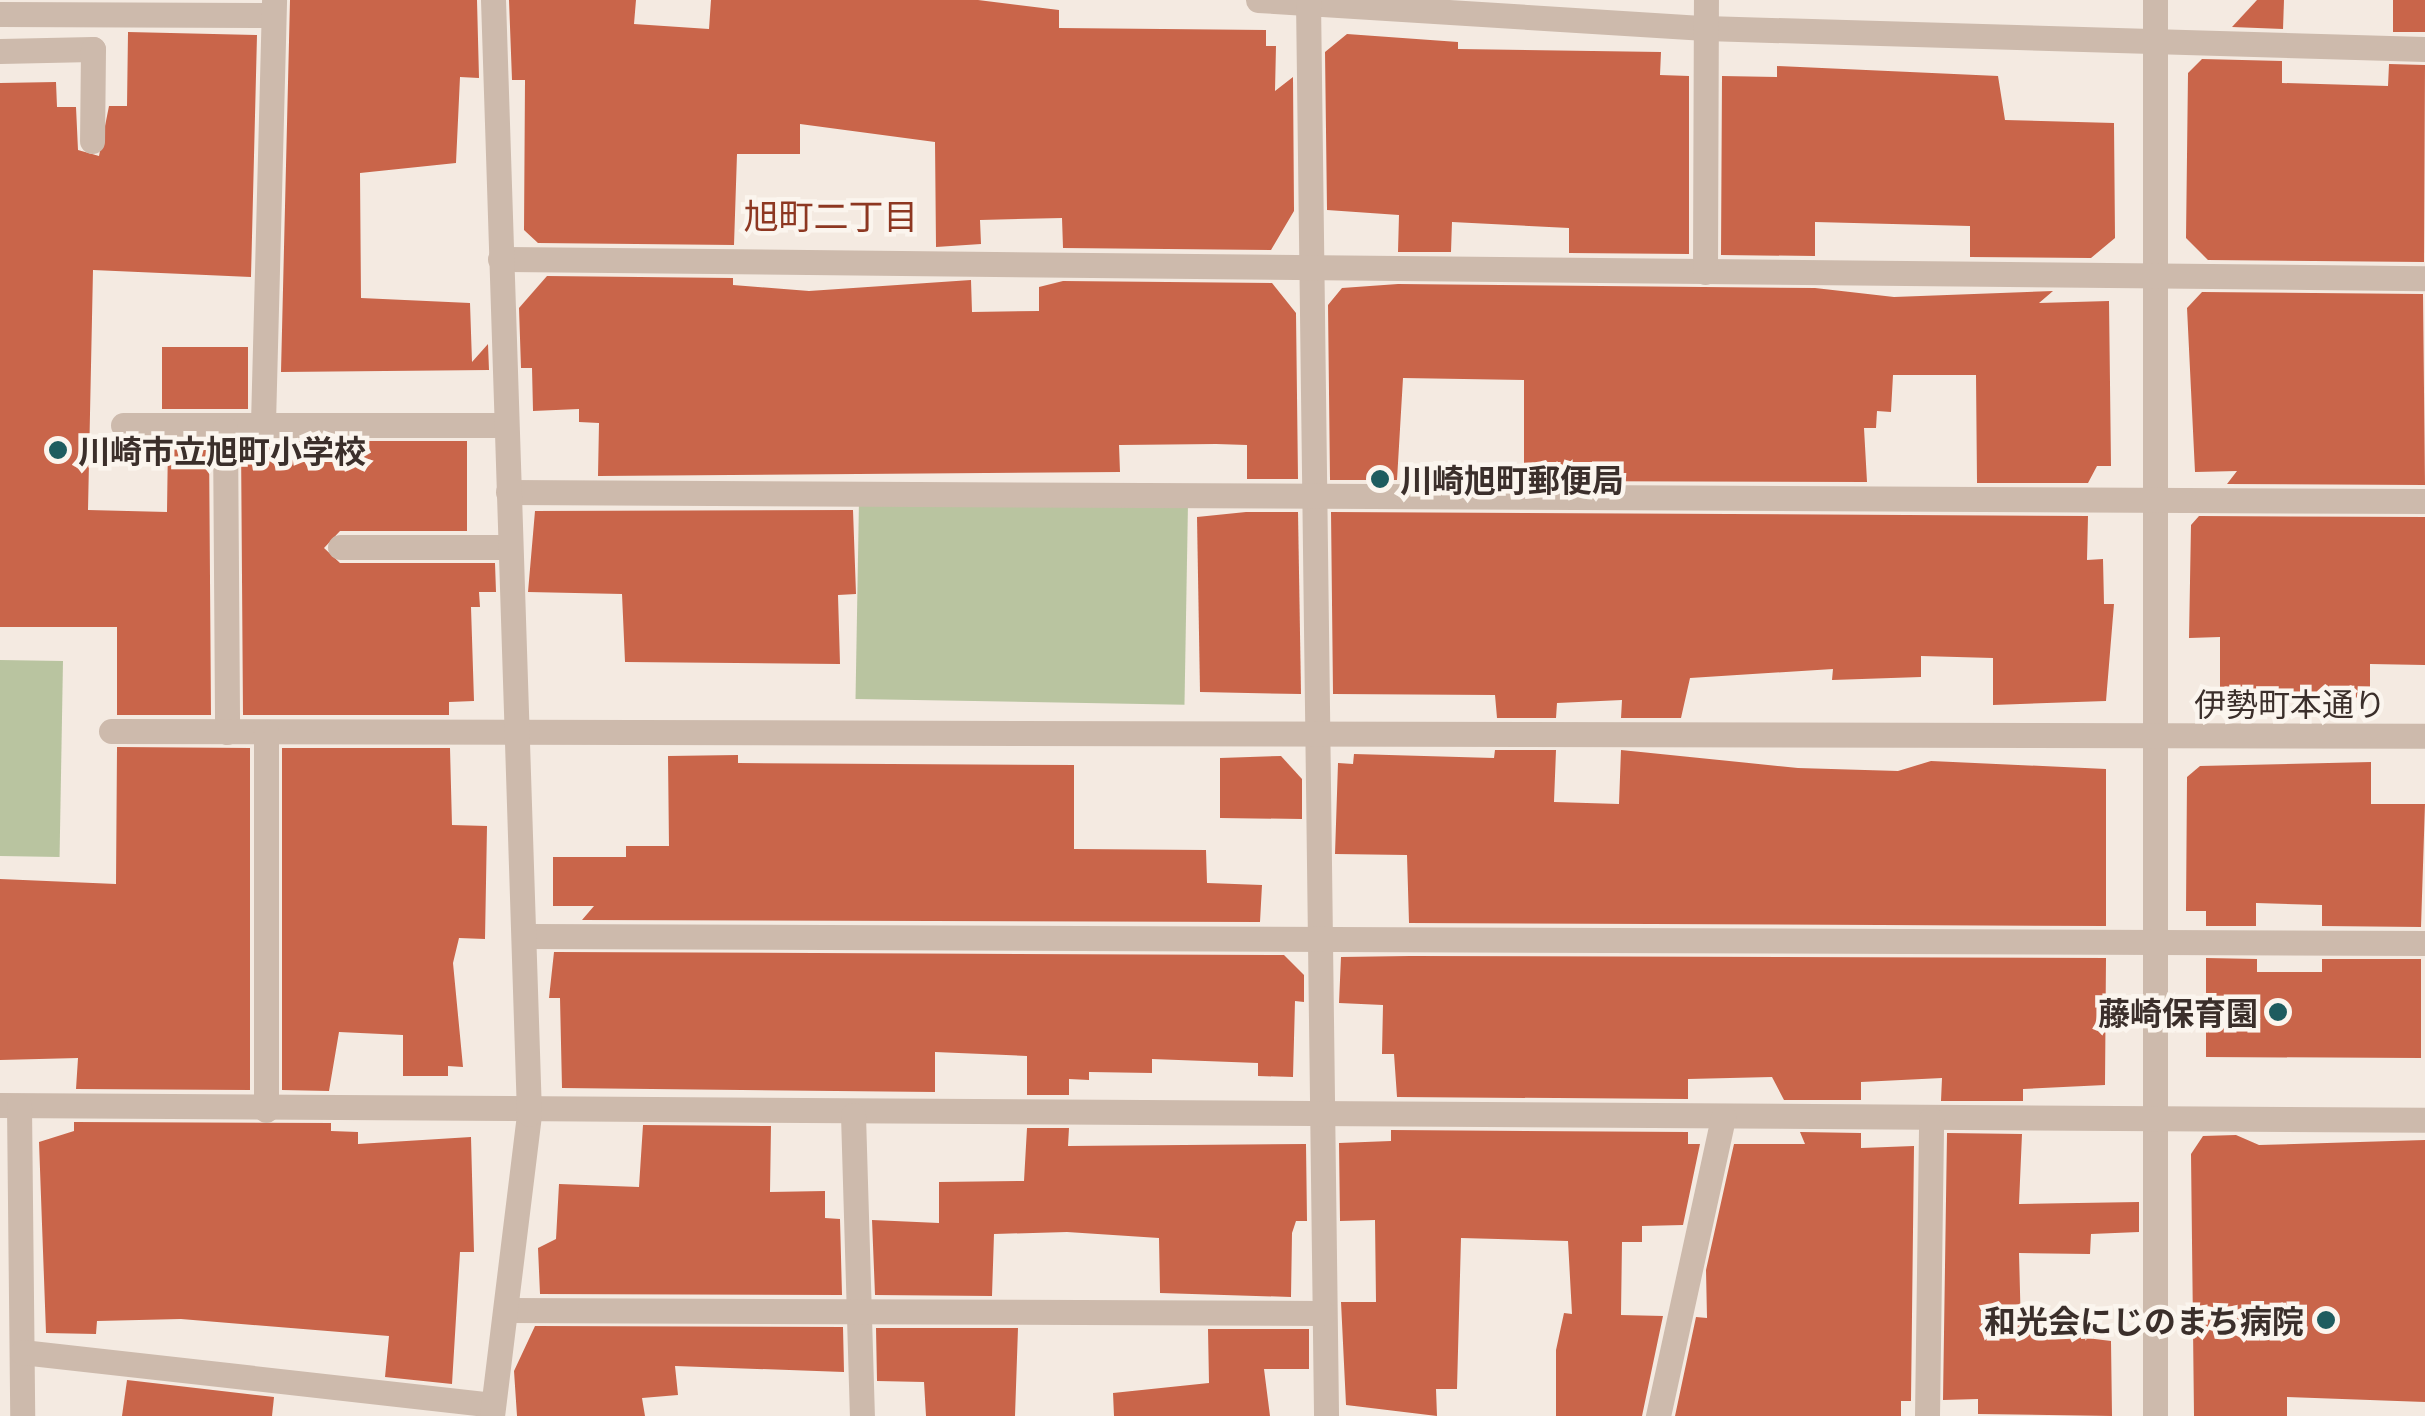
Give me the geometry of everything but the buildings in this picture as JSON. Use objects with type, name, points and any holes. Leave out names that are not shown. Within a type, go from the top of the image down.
[{"type":"street","points":[[22,1352],[493,1410],[509,1310],[529,1114],[493,0]]},
{"type":"street","points":[[1258,0],[1705,28],[2155,45],[2425,49]]},
{"type":"street","points":[[1705,272],[1706,0]]},
{"type":"street","points":[[2155,0],[2156,1416]]},
{"type":"street","points":[[1308,2],[1326,1416]]},
{"type":"street","points":[[0,14],[274,8],[264,423]]},
{"type":"street","points":[[0,51],[93,49],[92,140]]},
{"type":"street","points":[[500,259],[2425,278]]},
{"type":"street","points":[[123,426],[505,425]]},
{"type":"street","points":[[225,428],[227,732]]},
{"type":"street","points":[[508,492],[1312,489],[2425,501]]},
{"type":"street","points":[[340,546],[509,548]]},
{"type":"street","name":"伊勢町本通り","points":[[111,732],[2425,736]]},
{"type":"street","points":[[266,732],[266,1110]]},
{"type":"street","points":[[526,936],[2425,942]]},
{"type":"street","points":[[22,1416],[10,1105],[529,1114],[1320,1111],[1931,1119],[2425,1120]]},
{"type":"street","points":[[853,1115],[862,1416]]},
{"type":"street","points":[[1658,1416],[1723,1117]]},
{"type":"street","points":[[1928,1416],[1931,1119]]},
{"type":"street","points":[[509,1310],[1323,1313]]},
{"type":"green space","points":[[859,500],[1188,506],[1184,705],[856,699]]},
{"type":"green space","points":[[0,660],[63,661],[60,857],[0,856]]},
{"type":"place","name":"川崎市立旭町小学校","points":[[58,450]]},
{"type":"place","name":"川崎旭町郵便局","points":[[1380,479]]},
{"type":"place","name":"藤崎保育園","points":[[2278,1012]]},
{"type":"place","name":"和光会にじのまち病院","points":[[2326,1320]]},
{"type":"district","name":"旭町二丁目","points":[[831,215]]}]
